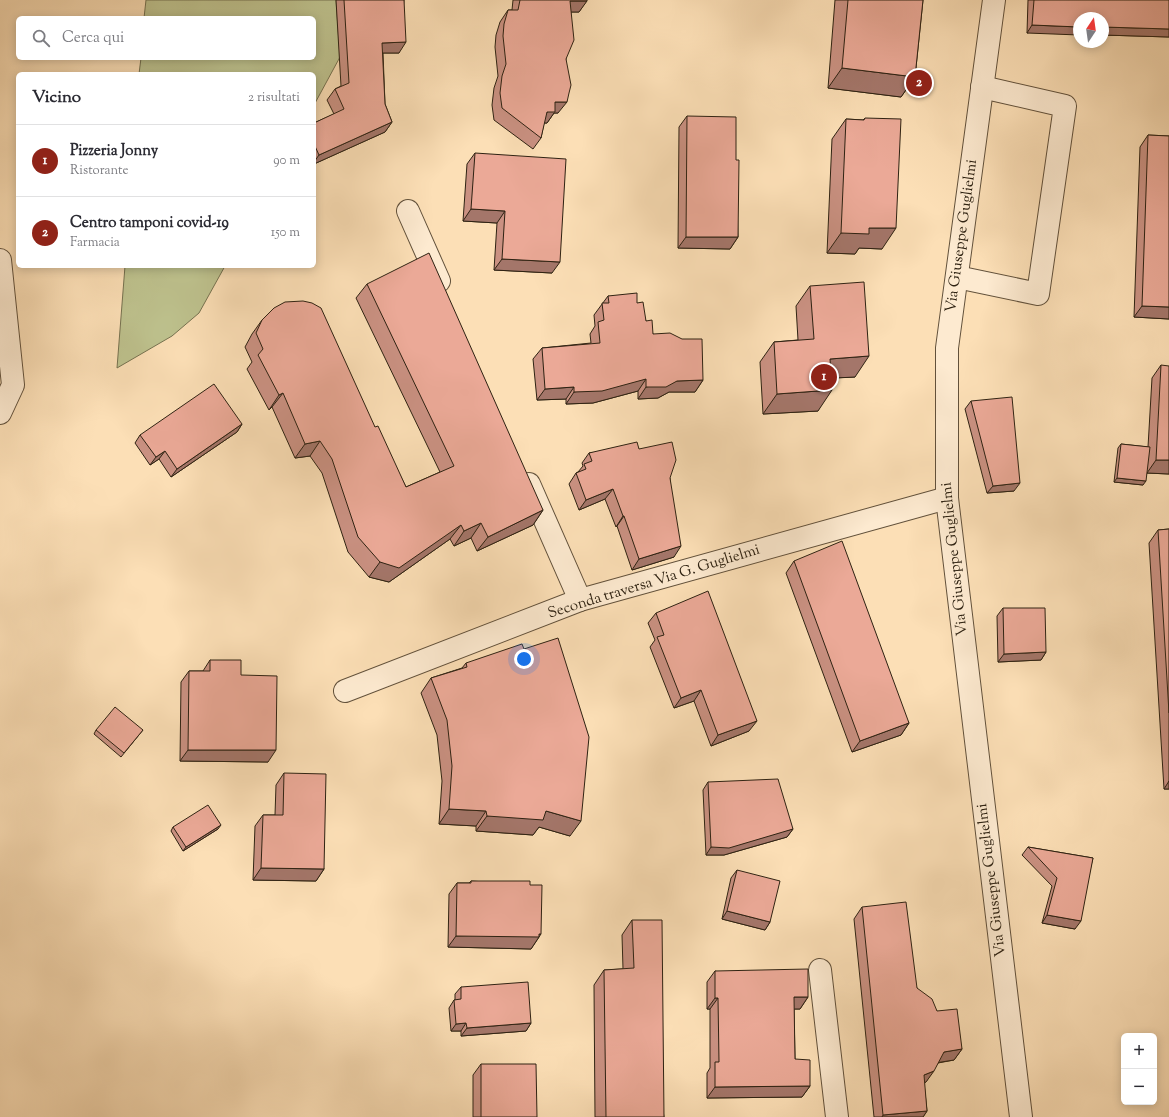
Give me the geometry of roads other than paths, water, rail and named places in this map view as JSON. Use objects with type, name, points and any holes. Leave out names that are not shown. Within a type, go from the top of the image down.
[{"type":"street","name":"Via Giuseppe Guglielmi","points":[[994,0],[947,348],[947,498],[1021,1117]]},
{"type":"street","points":[[957,277],[1038,294],[1065,106],[982,87]]},
{"type":"street","points":[[408,211],[446,297]]},
{"type":"street","points":[[0,260],[13,385],[0,413]]},
{"type":"street","points":[[520,463],[580,600]]},
{"type":"street","name":"Seconda traversa Via G. Guglielmi","points":[[344,691],[580,600],[947,498]]},
{"type":"street","points":[[820,970],[837,1117]]},
{"type":"place","name":"Centro tamponi covid-19","points":[[919,83]]},
{"type":"place","name":"Pizzeria Jonny","points":[[824,377]]}]
